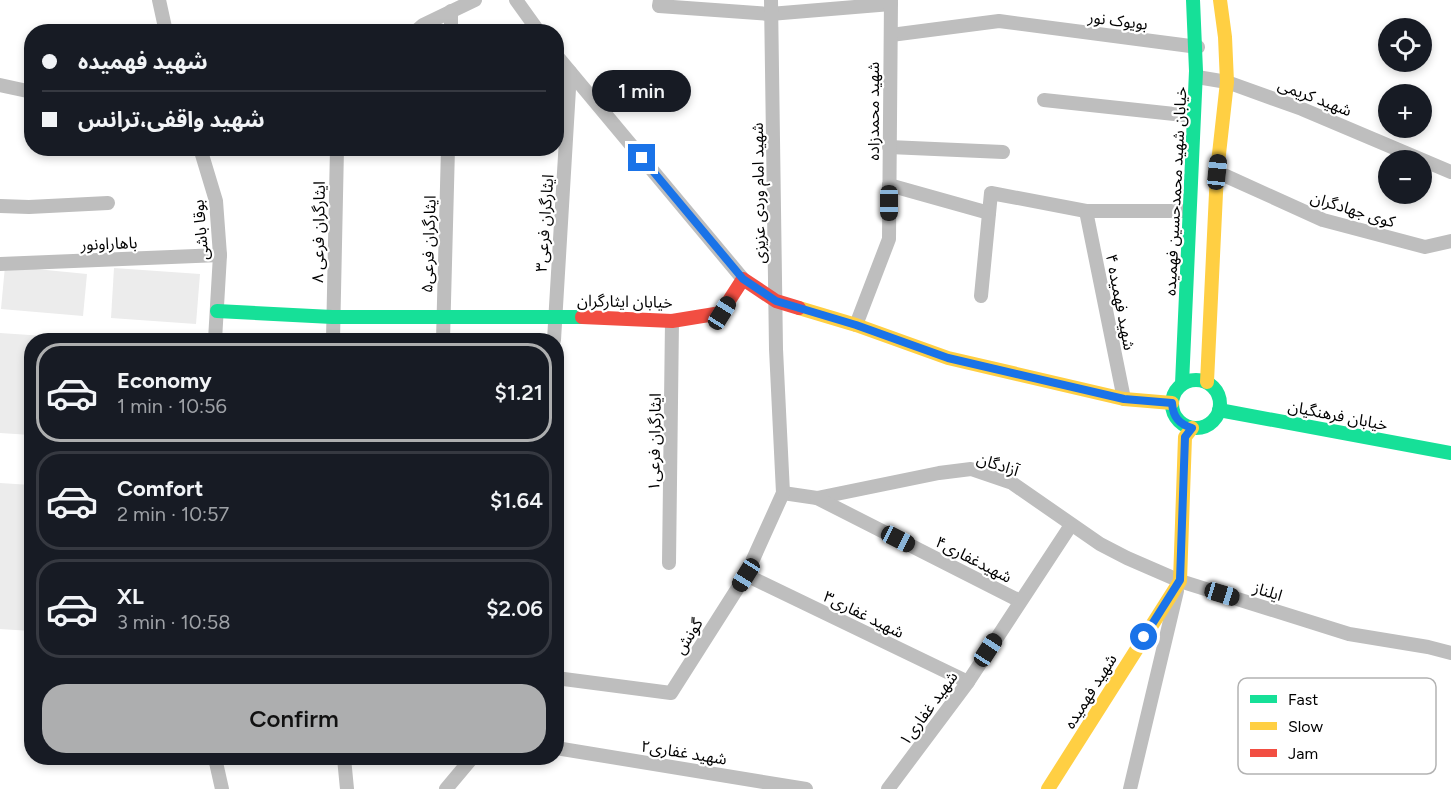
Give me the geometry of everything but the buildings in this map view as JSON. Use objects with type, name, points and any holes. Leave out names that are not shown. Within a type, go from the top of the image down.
[{"type":"street","points":[[159,0],[164,24]]},
{"type":"street","points":[[429,24],[475,0]]},
{"type":"street","points":[[516,0],[533,24]]},
{"type":"street","points":[[660,0],[660,6],[771,7],[891,2]]},
{"type":"street","name":"خیابان شهید محمدحسین فهمیده","points":[[1182,384],[1198,47],[1193,0]]},
{"type":"street","points":[[1207,382],[1217,172],[1227,82],[1225,37],[1220,0]]},
{"type":"street","name":"شهید محمدزاده","points":[[856,325],[889,239],[891,2]]},
{"type":"street","name":"شهید امام وردی عزیزی","points":[[771,7],[776,349],[783,493]]},
{"type":"street","points":[[451,11],[451,24]]},
{"type":"street","name":"بویوک نور","points":[[891,35],[999,21],[1198,47]]},
{"type":"street","points":[[564,65],[743,279],[776,301],[856,325],[948,358],[1124,399],[1172,403]]},
{"type":"street","name":"ایثارگران فرعی۳","points":[[554,333],[570,72]]},
{"type":"street","name":"شهید کریمی","points":[[1197,77],[1227,82],[1302,109],[1451,172]]},
{"type":"street","points":[[0,85],[24,90]]},
{"type":"street","points":[[1044,100],[1193,116]]},
{"type":"street","points":[[890,147],[1003,152]]},
{"type":"street","name":"بوقا باشی","points":[[202,156],[216,201],[220,255],[215,333]]},
{"type":"street","name":"ایثارگران فرعی ۸","points":[[333,333],[337,156]]},
{"type":"street","name":"ایثارگران فرعی۵","points":[[443,333],[448,156]]},
{"type":"street","name":"کوی جهادگران","points":[[1217,172],[1323,220],[1425,247],[1451,241]]},
{"type":"street","points":[[889,185],[989,213]]},
{"type":"street","points":[[981,296],[991,193],[1086,211],[1189,211]]},
{"type":"street","points":[[0,206],[29,207],[108,202]]},
{"type":"street","name":"شهید فهمیده ۴","points":[[1086,211],[1124,399]]},
{"type":"street","name":"باهاراونور","points":[[0,264],[220,255]]},
{"type":"street","name":"خیابان ایثارگران","points":[[217,311],[332,317],[555,316],[672,321],[722,313],[743,279]]},
{"type":"street","name":"ایثارگران فرعی۱","points":[[669,563],[672,321]]},
{"type":"street","points":[[1197,379],[1207,382],[1220,397],[1219,410],[1214,420],[1208,425],[1192,428],[1177,420],[1173,413],[1172,403],[1176,389],[1182,384],[1197,379]]},
{"type":"street","name":"خیابان فرهنگیان","points":[[1219,410],[1451,453]]},
{"type":"street","points":[[1130,789],[1180,580],[1185,437],[1192,428]]},
{"type":"street","name":"آزادگان","points":[[783,493],[816,498],[939,473],[971,469],[1012,483],[1071,525],[1127,558],[1180,580]]},
{"type":"street","name":"گونش","points":[[564,679],[672,693],[746,575],[783,493]]},
{"type":"street","name":"شهیدغفاری۴","points":[[816,498],[1020,601]]},
{"type":"street","name":"شهید غفاری۱","points":[[888,789],[968,682],[1071,525]]},
{"type":"street","name":"شهید غفاری۳","points":[[746,575],[968,682]]},
{"type":"street","name":"ایلناز","points":[[1180,580],[1349,634],[1451,653]]},
{"type":"street","name":"شهید فهمیده","points":[[1048,789],[1180,580]]},
{"type":"street","name":"شهید غفاری۲","points":[[564,749],[806,789]]},
{"type":"street","points":[[217,765],[222,789]]},
{"type":"street","points":[[345,765],[347,789]]},
{"type":"street","points":[[446,789],[466,765]]},
{"type":"shaded area","points":[[5,266],[87,274],[83,316],[1,309]]},
{"type":"shaded area","points":[[114,268],[200,274],[196,324],[111,318]]},
{"type":"shaded area","points":[[0,333],[24,335],[24,435],[0,433]]},
{"type":"shaded area","points":[[0,483],[24,485],[24,631],[0,629]]},
{"type":"traffic: fast","points":[[1182,384],[1196,71],[1193,0]]},
{"type":"traffic: fast","points":[[217,311],[332,317],[582,317]]},
{"type":"traffic: fast","points":[[1191,380],[1201,380],[1213,387],[1220,399],[1220,404],[1220,409],[1213,421],[1201,428],[1191,428],[1176,417],[1172,409],[1172,399],[1183,384],[1191,380]]},
{"type":"traffic: fast","points":[[1219,410],[1451,453]]},
{"type":"traffic: slow","points":[[1207,382],[1217,172],[1227,82],[1225,37],[1220,0]]},
{"type":"traffic: slow","points":[[799,308],[856,325],[948,358],[1124,399],[1172,403]]},
{"type":"traffic: slow","points":[[1048,789],[1180,581],[1185,437],[1192,428]]},
{"type":"traffic: jam","points":[[582,317],[672,321],[721,313],[743,279],[776,301],[799,308]]},
{"type":"route","points":[[642,158],[743,279],[776,301],[856,325],[948,358],[1107,393],[1124,399],[1172,403],[1173,413],[1177,420],[1192,428],[1185,437],[1180,580],[1144,637]]}]
